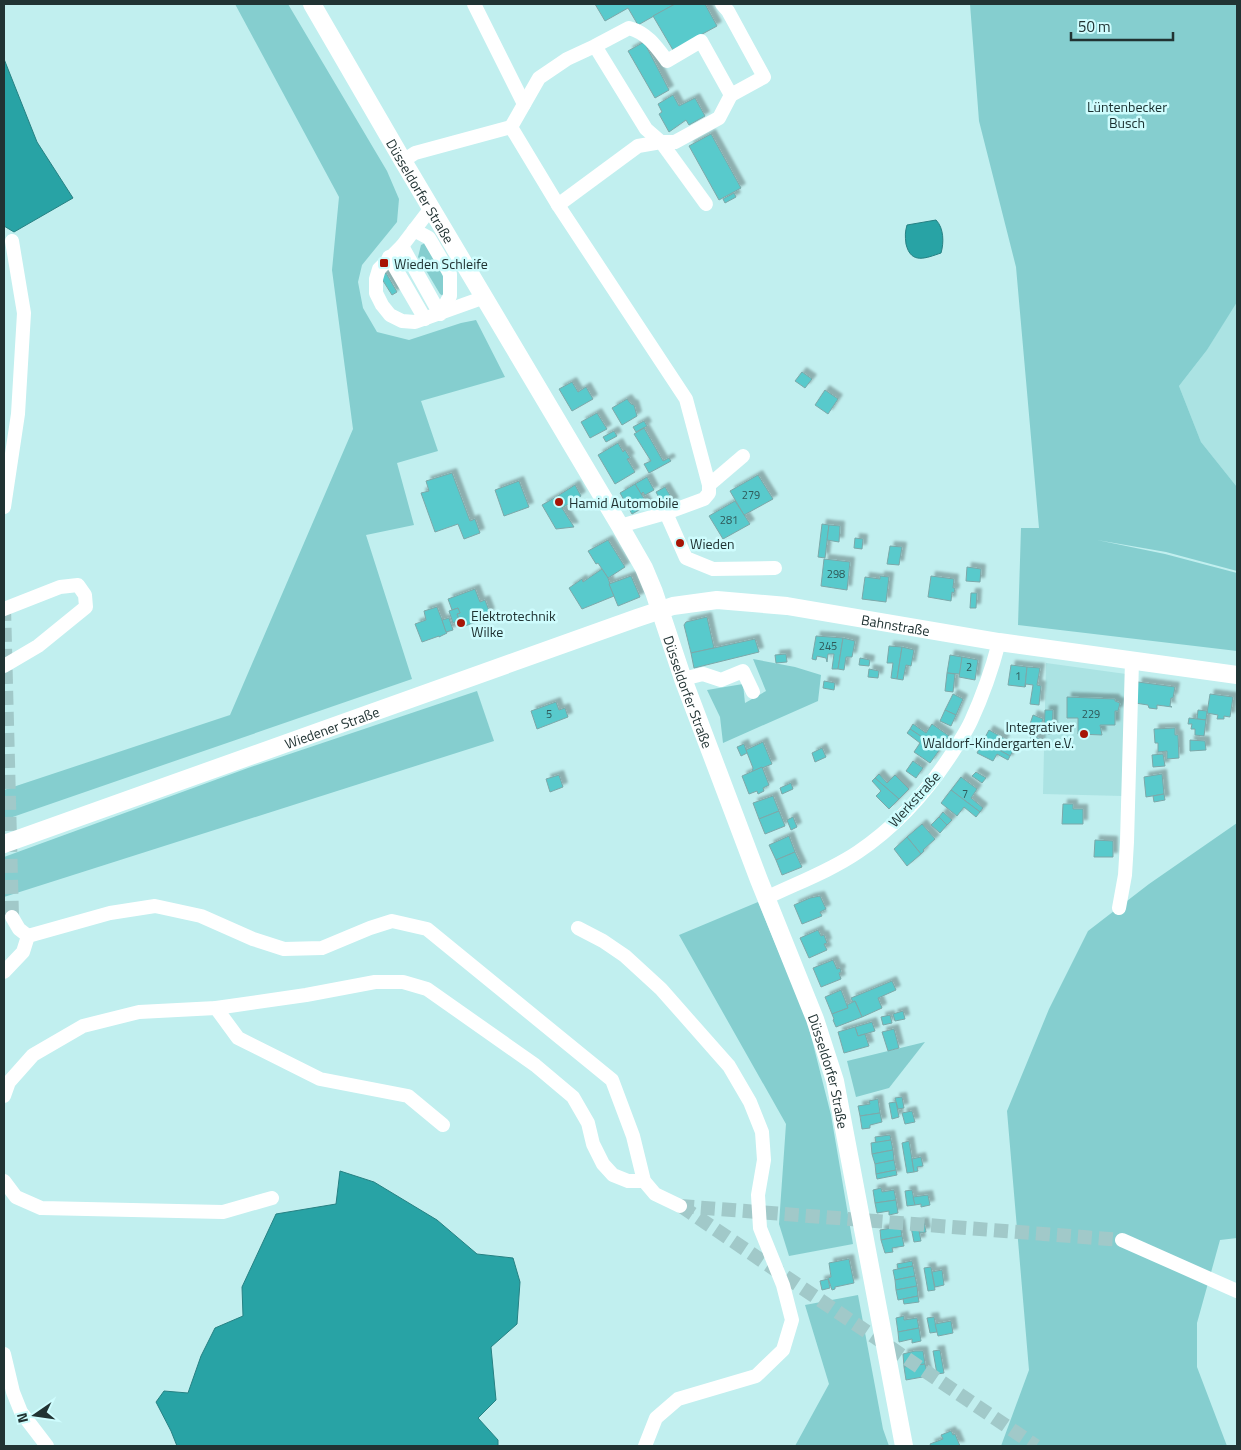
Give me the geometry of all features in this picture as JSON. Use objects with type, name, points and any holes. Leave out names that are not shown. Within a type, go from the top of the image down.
[{"type":"main road","name":"Düsseldorfer Straße","points":[[312,4],[644,568],[683,679],[766,898],[815,1019],[835,1081],[904,1446]]},
{"type":"main road","name":"Bahnstraße","points":[[660,610],[682,604],[717,600],[767,604],[999,642],[1237,676]]},
{"type":"main road","name":"Wiedener Straße","points":[[4,844],[660,610]]},
{"type":"street","points":[[474,4],[524,104]]},
{"type":"street","points":[[558,205],[638,146],[661,142],[675,142],[719,118],[731,95],[764,77],[728,11],[722,4]]},
{"type":"street","points":[[403,161],[415,153],[511,127],[539,78],[567,59],[629,28],[639,31],[654,42],[667,61],[701,41],[731,95]]},
{"type":"street","points":[[594,46],[646,129],[661,142],[706,204]]},
{"type":"street","points":[[511,127],[558,205],[686,399],[710,485],[709,494],[704,500],[620,526]]},
{"type":"street","points":[[431,208],[402,246],[379,269],[376,279],[376,293],[382,305],[390,315],[402,320],[415,322],[485,298]]},
{"type":"street","points":[[414,230],[429,238],[450,274],[450,296],[440,314]]},
{"type":"street","points":[[4,507],[18,414],[24,313],[12,241]]},
{"type":"street","points":[[402,246],[440,314]]},
{"type":"street","points":[[389,258],[425,319]]},
{"type":"street","points":[[710,485],[743,456]]},
{"type":"street","points":[[666,513],[686,558],[713,568],[775,568]]},
{"type":"street","points":[[4,609],[60,588],[78,585],[85,595],[86,607],[38,646],[4,666]]},
{"type":"street","name":"Werkstraße","points":[[766,898],[826,870],[858,852],[884,832],[918,799],[945,764],[971,723],[991,673],[999,642]]},
{"type":"street","points":[[1119,908],[1125,875],[1127,842],[1132,661]]},
{"type":"street","points":[[683,679],[703,674],[720,680],[742,671],[753,692]]},
{"type":"street","points":[[28,936],[110,913],[155,906],[201,916],[253,939],[284,949],[322,948],[392,921],[427,930],[612,1080],[633,1136],[644,1181],[655,1194],[680,1206]]},
{"type":"street","points":[[12,916],[19,929],[28,936]]},
{"type":"street","points":[[578,928],[603,940],[625,956],[661,989],[730,1066],[750,1102],[762,1132],[764,1160],[758,1195],[760,1228],[783,1285],[792,1320],[783,1350],[756,1376],[678,1399],[656,1418],[645,1446]]},
{"type":"street","points":[[4,972],[22,952],[28,936]]},
{"type":"street","points":[[4,1096],[9,1082],[34,1055],[84,1026],[139,1012],[216,1008],[306,995],[375,982],[403,982],[427,989],[535,1065],[573,1097],[588,1123],[593,1144],[603,1164],[613,1175],[628,1181],[644,1181]]},
{"type":"street","points":[[216,1008],[238,1038],[320,1079],[408,1096],[443,1124]]},
{"type":"street","points":[[4,1181],[16,1197],[41,1208],[223,1212],[272,1198]]},
{"type":"street","points":[[1122,1240],[1237,1291]]},
{"type":"street","points":[[4,1354],[13,1392],[21,1412],[47,1446]]},
{"type":"shaded area","points":[[4,59],[37,142],[73,198],[14,232],[4,226]]},
{"type":"shaded area","points":[[936,220],[941,227],[943,236],[941,253],[925,258],[911,255],[906,244],[905,234],[907,225]]},
{"type":"shaded area","points":[[1236,302],[1237,487],[1201,442],[1179,386],[1207,350]]},
{"type":"shaded area","name":"Integrativer Waldorf-Kindergarten e.V.","points":[[1046,663],[1126,674],[1123,796],[1043,794]]},
{"type":"shaded area","points":[[340,1171],[374,1182],[437,1220],[477,1254],[513,1258],[520,1282],[517,1324],[491,1347],[496,1400],[478,1418],[498,1440],[498,1446],[177,1446],[156,1402],[164,1391],[188,1393],[201,1356],[215,1328],[243,1316],[242,1287],[276,1214],[336,1204]]},
{"type":"green space","points":[[235,4],[288,4],[387,171],[399,199],[397,222],[362,265],[358,282],[363,308],[377,332],[409,340],[476,320],[505,377],[421,401],[438,451],[397,463],[414,525],[366,535],[412,679],[4,820],[4,790],[230,715],[353,429],[332,270],[339,197]]},
{"type":"green space","name":"Lüntenbecker Busch","points":[[970,4],[1237,4],[1237,302],[1207,350],[1179,386],[1201,442],[1237,487],[1237,571],[1166,552],[1097,540],[1165,554],[1237,573],[1237,651],[1018,625],[1021,528],[1039,528],[1016,267],[979,121]]},
{"type":"green space","points":[[427,242],[443,275],[443,296],[418,257],[421,245]]},
{"type":"green space","points":[[753,659],[795,667],[821,675],[818,701],[723,743],[720,717],[707,690],[743,684],[745,703],[766,691]]},
{"type":"green space","points":[[477,691],[494,741],[4,897],[4,857],[248,768]]},
{"type":"green space","points":[[1237,823],[1237,1238],[1220,1240],[1197,1323],[1197,1367],[1227,1446],[1001,1446],[1029,1370],[1007,1111],[1049,1009],[1088,931],[1149,884]]},
{"type":"green space","points":[[758,902],[807,1020],[831,1115],[853,1244],[789,1256],[779,1224],[786,1124],[679,935]]},
{"type":"green space","points":[[925,1042],[889,1088],[856,1097],[847,1061]]},
{"type":"green space","points":[[858,1295],[883,1429],[889,1446],[795,1446],[829,1384],[805,1305]]},
{"type":"building","points":[[595,4],[675,4],[638,25],[628,8],[605,21]]},
{"type":"building","points":[[675,4],[705,4],[717,26],[673,50],[653,16]]},
{"type":"building","points":[[644,42],[669,90],[655,98],[628,51]]},
{"type":"building","points":[[673,95],[679,106],[695,98],[705,116],[689,125],[686,120],[669,132],[659,114],[662,112],[658,104]]},
{"type":"building","points":[[711,134],[741,188],[719,200],[689,146]]},
{"type":"building","points":[[734,193],[736,197],[725,203],[723,199]]},
{"type":"building","points":[[386,273],[397,292],[392,295],[380,276]]},
{"type":"building","points":[[802,372],[812,379],[805,388],[795,381]]},
{"type":"building","points":[[572,382],[578,392],[586,387],[593,399],[572,411],[559,389]]},
{"type":"building","points":[[825,390],[838,399],[828,414],[815,405]]},
{"type":"building","points":[[627,399],[634,405],[637,416],[622,425],[612,408]]},
{"type":"building","points":[[597,413],[607,429],[590,438],[581,422]]},
{"type":"building","points":[[644,421],[647,426],[636,432],[633,427]]},
{"type":"building","points":[[644,428],[663,461],[669,458],[671,461],[649,473],[644,464],[651,461],[634,434]]},
{"type":"building","points":[[614,431],[617,436],[606,442],[603,437]]},
{"type":"building","points":[[618,443],[623,452],[625,450],[630,458],[627,459],[635,472],[615,484],[598,455]]},
{"type":"building","points":[[452,473],[470,521],[475,519],[480,533],[464,539],[458,524],[435,532],[421,493],[429,491],[426,481]]},
{"type":"building","points":[[758,475],[773,499],[744,515],[730,491]]},
{"type":"building","points":[[647,477],[654,490],[645,495],[643,492],[641,494],[635,484]]},
{"type":"building","points":[[519,481],[529,507],[504,516],[495,490]]},
{"type":"building","points":[[635,484],[648,505],[632,514],[620,493]]},
{"type":"building","points":[[575,485],[581,496],[562,508],[556,497]]},
{"type":"building","points":[[665,487],[674,502],[664,507],[656,492]]},
{"type":"building","points":[[556,497],[574,527],[556,529],[542,505]]},
{"type":"building","points":[[735,501],[750,524],[723,539],[709,516]]},
{"type":"building","points":[[822,524],[829,525],[825,558],[818,557]]},
{"type":"building","points":[[829,525],[840,526],[839,542],[827,540]]},
{"type":"building","points":[[855,538],[863,539],[862,549],[854,548]]},
{"type":"building","points":[[608,540],[625,567],[608,578],[588,551]]},
{"type":"building","points":[[890,546],[902,547],[899,565],[887,564]]},
{"type":"building","points":[[824,559],[850,562],[847,590],[821,586]]},
{"type":"building","points":[[967,567],[981,569],[980,582],[966,581]]},
{"type":"building","points":[[602,569],[608,578],[614,596],[582,609],[569,588],[582,579],[583,582]]},
{"type":"building","points":[[631,576],[640,597],[618,606],[609,584]]},
{"type":"building","points":[[880,576],[889,577],[886,602],[862,599],[865,577],[880,579]]},
{"type":"building","points":[[931,576],[954,579],[953,588],[955,588],[954,593],[952,592],[951,601],[928,597]]},
{"type":"building","points":[[475,589],[480,602],[485,600],[490,613],[484,615],[485,619],[462,627],[457,614],[460,613],[458,608],[452,610],[448,599]]},
{"type":"building","points":[[971,593],[977,593],[976,608],[970,608]]},
{"type":"building","points":[[437,607],[447,633],[422,642],[415,624],[426,620],[424,611]]},
{"type":"building","points":[[458,608],[460,613],[457,614],[459,620],[453,623],[449,611]]},
{"type":"building","points":[[707,617],[714,648],[691,653],[684,625],[686,622]]},
{"type":"building","points":[[449,618],[453,630],[446,632],[442,620]]},
{"type":"building","points":[[816,636],[843,638],[838,669],[832,669],[834,654],[828,654],[827,662],[826,658],[817,656],[816,660],[812,659]]},
{"type":"building","points":[[843,638],[855,641],[852,657],[846,657],[844,670],[838,669]]},
{"type":"building","points":[[755,639],[759,652],[694,668],[691,653]]},
{"type":"building","points":[[889,646],[902,647],[897,679],[891,678],[893,663],[887,663]]},
{"type":"building","points":[[902,647],[914,650],[911,666],[906,665],[903,680],[897,679]]},
{"type":"building","points":[[786,654],[787,662],[776,663],[775,655]]},
{"type":"building","points":[[950,655],[962,657],[960,674],[947,673]]},
{"type":"building","points":[[962,657],[978,660],[975,680],[959,677]]},
{"type":"building","points":[[860,658],[870,660],[869,666],[859,665]]},
{"type":"building","points":[[1011,665],[1027,667],[1025,687],[1008,685]]},
{"type":"building","points":[[1027,667],[1040,668],[1037,685],[1041,686],[1039,705],[1030,704],[1033,685],[1026,684],[1025,687]]},
{"type":"building","points":[[869,669],[879,671],[878,678],[868,677]]},
{"type":"building","points":[[947,673],[955,674],[953,692],[945,691]]},
{"type":"building","points":[[824,681],[835,683],[834,690],[823,688]]},
{"type":"building","points":[[1138,682],[1175,687],[1173,698],[1171,698],[1170,706],[1172,707],[1157,705],[1157,709],[1135,703]]},
{"type":"building","points":[[953,694],[963,699],[956,715],[945,710]]},
{"type":"building","points":[[1210,694],[1233,697],[1230,717],[1224,716],[1224,719],[1217,719],[1218,715],[1207,713]]},
{"type":"building","points":[[1067,697],[1115,699],[1115,701],[1120,703],[1118,711],[1115,711],[1115,725],[1100,725],[1102,735],[1078,734],[1078,718],[1067,718]]},
{"type":"building","points":[[556,702],[559,710],[565,708],[568,717],[537,729],[531,711]]},
{"type":"building","points":[[945,710],[956,715],[951,726],[940,721]]},
{"type":"building","points":[[1045,710],[1053,710],[1052,734],[1044,734]]},
{"type":"building","points":[[1198,710],[1207,711],[1206,720],[1197,719]]},
{"type":"building","points":[[1033,715],[1043,719],[1039,730],[1029,727]]},
{"type":"building","points":[[1189,718],[1206,720],[1204,736],[1195,735],[1195,729],[1191,729],[1192,724],[1188,724]]},
{"type":"building","points":[[913,724],[926,733],[932,724],[949,736],[940,749],[910,729]]},
{"type":"building","points":[[1175,728],[1175,735],[1178,735],[1179,758],[1167,759],[1167,751],[1158,752],[1158,743],[1155,743],[1154,729]]},
{"type":"building","points":[[910,729],[940,749],[930,763],[914,752],[920,743],[907,733]]},
{"type":"building","points":[[989,730],[1005,739],[1001,746],[1013,751],[1010,756],[983,741]]},
{"type":"building","points":[[1031,736],[1041,739],[1039,745],[1030,742]]},
{"type":"building","points":[[1190,740],[1205,741],[1206,750],[1190,751]]},
{"type":"building","points":[[983,741],[1010,756],[1008,760],[997,754],[993,761],[977,753]]},
{"type":"building","points":[[763,742],[772,764],[752,772],[753,768],[746,750]]},
{"type":"building","points":[[744,744],[747,753],[741,756],[737,747]]},
{"type":"building","points":[[822,748],[826,757],[815,762],[812,753]]},
{"type":"building","points":[[1163,754],[1165,766],[1153,767],[1152,755]]},
{"type":"building","points":[[913,761],[923,768],[916,778],[906,771]]},
{"type":"building","points":[[762,767],[769,785],[758,794],[757,791],[749,794],[742,776]]},
{"type":"building","points":[[976,772],[986,778],[982,783],[972,776]]},
{"type":"building","points":[[879,774],[887,783],[895,775],[909,789],[899,799],[875,778]]},
{"type":"building","points":[[1162,774],[1164,794],[1146,797],[1144,777]]},
{"type":"building","points":[[559,775],[563,787],[550,792],[546,779]]},
{"type":"building","points":[[961,777],[977,789],[971,798],[983,808],[980,812],[951,790]]},
{"type":"building","points":[[875,778],[899,799],[889,809],[876,796],[881,791],[872,781]]},
{"type":"building","points":[[791,783],[793,789],[782,794],[780,788]]},
{"type":"building","points":[[951,790],[980,812],[976,817],[964,807],[957,816],[941,803]]},
{"type":"building","points":[[1164,794],[1165,800],[1154,802],[1153,796]]},
{"type":"building","points":[[773,796],[779,811],[759,819],[753,803]]},
{"type":"building","points":[[1063,804],[1073,804],[1073,809],[1083,809],[1083,824],[1062,824]]},
{"type":"building","points":[[779,811],[785,826],[765,834],[759,819]]},
{"type":"building","points":[[943,812],[952,820],[947,825],[939,817]]},
{"type":"building","points":[[793,817],[797,827],[791,830],[787,820]]},
{"type":"building","points":[[939,817],[947,825],[940,833],[931,825]]},
{"type":"building","points":[[922,824],[935,839],[921,854],[907,837]]},
{"type":"building","points":[[789,836],[795,852],[776,860],[769,845]]},
{"type":"building","points":[[907,837],[921,854],[907,866],[894,849]]},
{"type":"building","points":[[1095,840],[1113,841],[1113,857],[1094,857]]},
{"type":"building","points":[[795,852],[802,867],[782,875],[776,860]]},
{"type":"building","points":[[820,896],[826,909],[820,912],[822,916],[802,924],[794,905]]},
{"type":"building","points":[[818,930],[821,936],[824,935],[827,943],[824,944],[827,950],[809,958],[800,938]]},
{"type":"building","points":[[833,960],[837,969],[840,968],[841,979],[821,987],[813,968]]},
{"type":"building","points":[[892,981],[896,990],[878,998],[882,1008],[862,1017],[855,1001],[853,1002],[851,998]]},
{"type":"building","points":[[841,990],[848,1008],[832,1014],[825,997]]},
{"type":"building","points":[[855,1001],[862,1017],[836,1027],[832,1014],[848,1008],[847,1005]]},
{"type":"building","points":[[903,1011],[905,1019],[895,1021],[893,1014]]},
{"type":"building","points":[[890,1015],[892,1023],[883,1025],[881,1017]]},
{"type":"building","points":[[872,1022],[875,1031],[858,1036],[855,1027]]},
{"type":"building","points":[[855,1027],[858,1036],[865,1034],[869,1046],[844,1053],[838,1032]]},
{"type":"building","points":[[894,1029],[899,1048],[888,1051],[882,1032]]},
{"type":"building","points":[[902,1097],[904,1108],[898,1109],[895,1098]]},
{"type":"building","points":[[878,1099],[880,1113],[860,1116],[858,1106],[870,1104],[869,1101]]},
{"type":"building","points":[[896,1102],[899,1117],[892,1119],[889,1103]]},
{"type":"building","points":[[912,1111],[915,1122],[905,1124],[902,1113]]},
{"type":"building","points":[[880,1113],[882,1122],[870,1125],[870,1128],[862,1129],[860,1116]]},
{"type":"building","points":[[890,1135],[891,1140],[876,1143],[875,1137]]},
{"type":"building","points":[[891,1140],[893,1150],[872,1154],[871,1143]]},
{"type":"building","points":[[909,1141],[914,1172],[907,1173],[902,1143]]},
{"type":"building","points":[[893,1150],[894,1160],[875,1164],[872,1154]]},
{"type":"building","points":[[921,1157],[923,1166],[917,1167],[918,1171],[914,1172],[912,1159]]},
{"type":"building","points":[[894,1160],[896,1170],[876,1174],[875,1164]]},
{"type":"building","points":[[896,1170],[897,1175],[877,1179],[876,1174]]},
{"type":"building","points":[[881,1188],[882,1192],[894,1190],[896,1200],[875,1203],[873,1190]]},
{"type":"building","points":[[912,1190],[915,1205],[907,1206],[905,1191]]},
{"type":"building","points":[[928,1195],[930,1205],[921,1207],[921,1204],[915,1205],[913,1197]]},
{"type":"building","points":[[896,1200],[898,1213],[889,1215],[889,1211],[877,1213],[875,1203]]},
{"type":"building","points":[[924,1222],[926,1232],[920,1233],[917,1223]]},
{"type":"building","points":[[900,1223],[902,1236],[881,1240],[880,1230],[892,1228],[891,1225]]},
{"type":"building","points":[[918,1226],[921,1241],[914,1242],[911,1227]]},
{"type":"building","points":[[902,1236],[904,1246],[892,1248],[893,1252],[885,1253],[881,1240]]},
{"type":"building","points":[[849,1259],[854,1283],[835,1287],[832,1290],[828,1278],[831,1277],[829,1263]]},
{"type":"building","points":[[912,1261],[913,1266],[898,1269],[897,1264]]},
{"type":"building","points":[[913,1266],[915,1276],[895,1280],[893,1270]]},
{"type":"building","points":[[931,1267],[935,1290],[928,1291],[924,1268]]},
{"type":"building","points":[[942,1270],[944,1285],[935,1287],[932,1272]]},
{"type":"building","points":[[915,1276],[917,1286],[896,1290],[895,1280]]},
{"type":"building","points":[[828,1279],[830,1288],[822,1290],[820,1281]]},
{"type":"building","points":[[917,1286],[918,1296],[898,1300],[896,1290]]},
{"type":"building","points":[[918,1296],[919,1302],[904,1304],[903,1299]]},
{"type":"building","points":[[904,1316],[904,1320],[917,1318],[919,1328],[898,1332],[896,1318]]},
{"type":"building","points":[[934,1317],[937,1332],[930,1333],[927,1318]]},
{"type":"building","points":[[951,1321],[953,1333],[938,1336],[935,1324]]},
{"type":"building","points":[[919,1328],[921,1341],[912,1343],[912,1339],[899,1342],[898,1332]]},
{"type":"building","points":[[940,1350],[944,1373],[937,1374],[933,1351]]},
{"type":"building","points":[[923,1351],[925,1364],[904,1367],[903,1354]]},
{"type":"building","points":[[925,1364],[928,1376],[906,1380],[904,1367]]},
{"type":"building","points":[[951,1431],[953,1435],[955,1434],[960,1446],[931,1446],[930,1444],[943,1439],[941,1435]]},
{"type":"tunnel","points":[[4,607],[12,917]]},
{"type":"tunnel","points":[[680,1206],[1122,1240]]},
{"type":"tunnel","points":[[681,1206],[1036,1446]]},
{"type":"place","name":"Wieden Schleife","points":[[384,263]]},
{"type":"place","name":"Hamid Automobile","points":[[559,502]]},
{"type":"place","name":"Wieden","points":[[680,543]]},
{"type":"place","name":"Elektrotechnik Wilke","points":[[461,623]]},
{"type":"place","name":"Integrativer Waldorf-Kindergarten e.V.","points":[[1084,734]]}]
